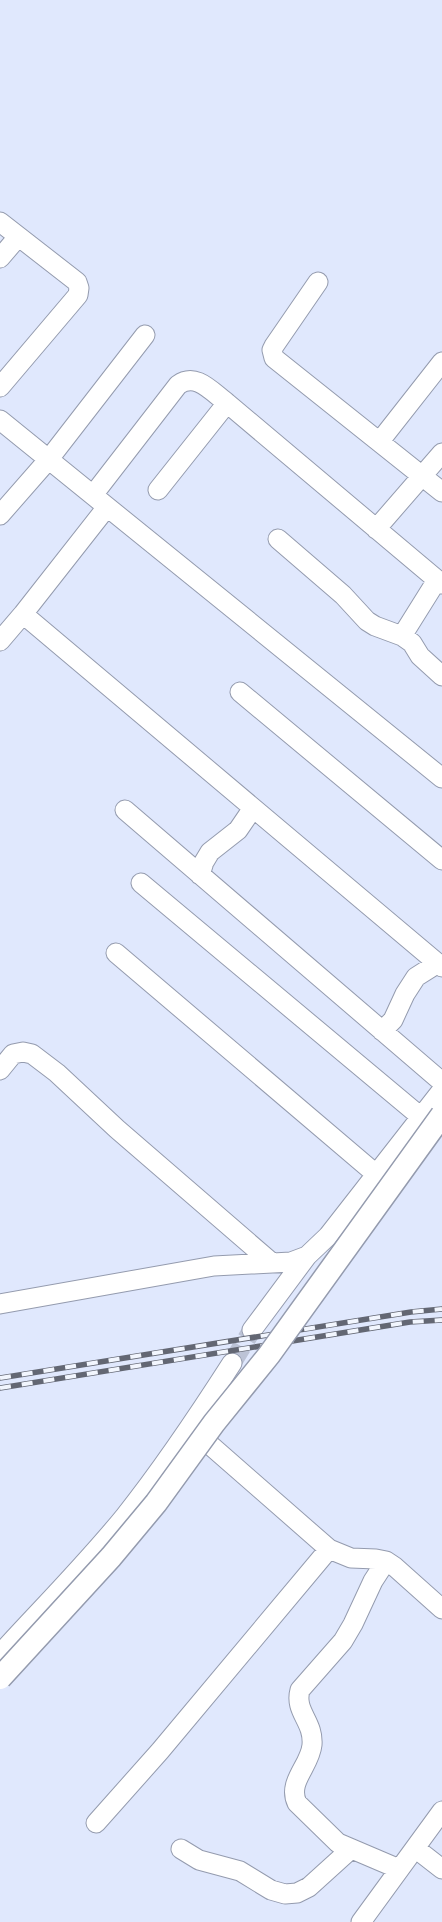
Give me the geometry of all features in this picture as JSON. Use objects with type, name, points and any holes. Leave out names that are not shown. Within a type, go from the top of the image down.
[{"type":"main road","points":[[0,1678],[111,1557],[150,1510],[214,1423],[268,1355],[432,1116]]},
{"type":"street","points":[[0,222],[77,282],[79,288],[78,295],[0,388]]},
{"type":"street","points":[[0,258],[18,236]]},
{"type":"street","points":[[318,282],[274,346],[272,350],[274,358],[442,492]]},
{"type":"street","points":[[0,515],[49,459],[145,335]]},
{"type":"street","points":[[380,441],[442,362]]},
{"type":"street","points":[[0,641],[23,614],[178,385],[185,380],[193,379],[226,403],[440,582],[402,636]]},
{"type":"street","points":[[158,490],[226,403]]},
{"type":"street","points":[[0,420],[442,778]]},
{"type":"street","points":[[376,529],[442,453]]},
{"type":"street","points":[[278,539],[343,596],[367,621],[402,636],[412,643],[430,667],[442,676]]},
{"type":"street","points":[[23,614],[440,965],[416,977],[405,994],[393,1020],[382,1031]]},
{"type":"street","points":[[240,692],[442,860]]},
{"type":"street","points":[[200,875],[204,862],[210,852],[238,830],[253,808]]},
{"type":"street","points":[[125,810],[442,1082]]},
{"type":"street","points":[[140,882],[432,1116]]},
{"type":"street","points":[[116,953],[377,1175]]},
{"type":"street","points":[[0,1070],[13,1054],[22,1052],[32,1054],[57,1073],[116,1129],[272,1263]]},
{"type":"street","points":[[252,1330],[307,1256],[328,1236],[377,1175],[432,1116],[442,1090]]},
{"type":"street","points":[[0,1304],[214,1266],[291,1262],[307,1256]]},
{"type":"street","points":[[0,1654],[84,1565],[124,1516],[191,1428],[232,1363]]},
{"type":"street","points":[[191,1428],[329,1549],[342,1556],[351,1558],[386,1561],[442,1609]]},
{"type":"street","points":[[96,1823],[160,1751],[329,1549]]},
{"type":"street","points":[[386,1561],[373,1581],[353,1624],[343,1640],[304,1686],[298,1698],[299,1707],[309,1723],[313,1736],[311,1750],[296,1783],[294,1797],[297,1803],[338,1843],[399,1869]]},
{"type":"street","points":[[361,1922],[442,1811]]},
{"type":"street","points":[[415,1848],[442,1869]]},
{"type":"street","points":[[182,1849],[199,1860],[240,1871],[271,1890],[285,1894],[297,1894],[309,1887],[351,1849]]},
{"type":"tunnel","points":[[232,1363],[252,1330]]},
{"type":"railway","points":[[0,1378],[411,1312],[442,1309]]},
{"type":"railway","points":[[0,1388],[410,1322],[442,1320]]}]
